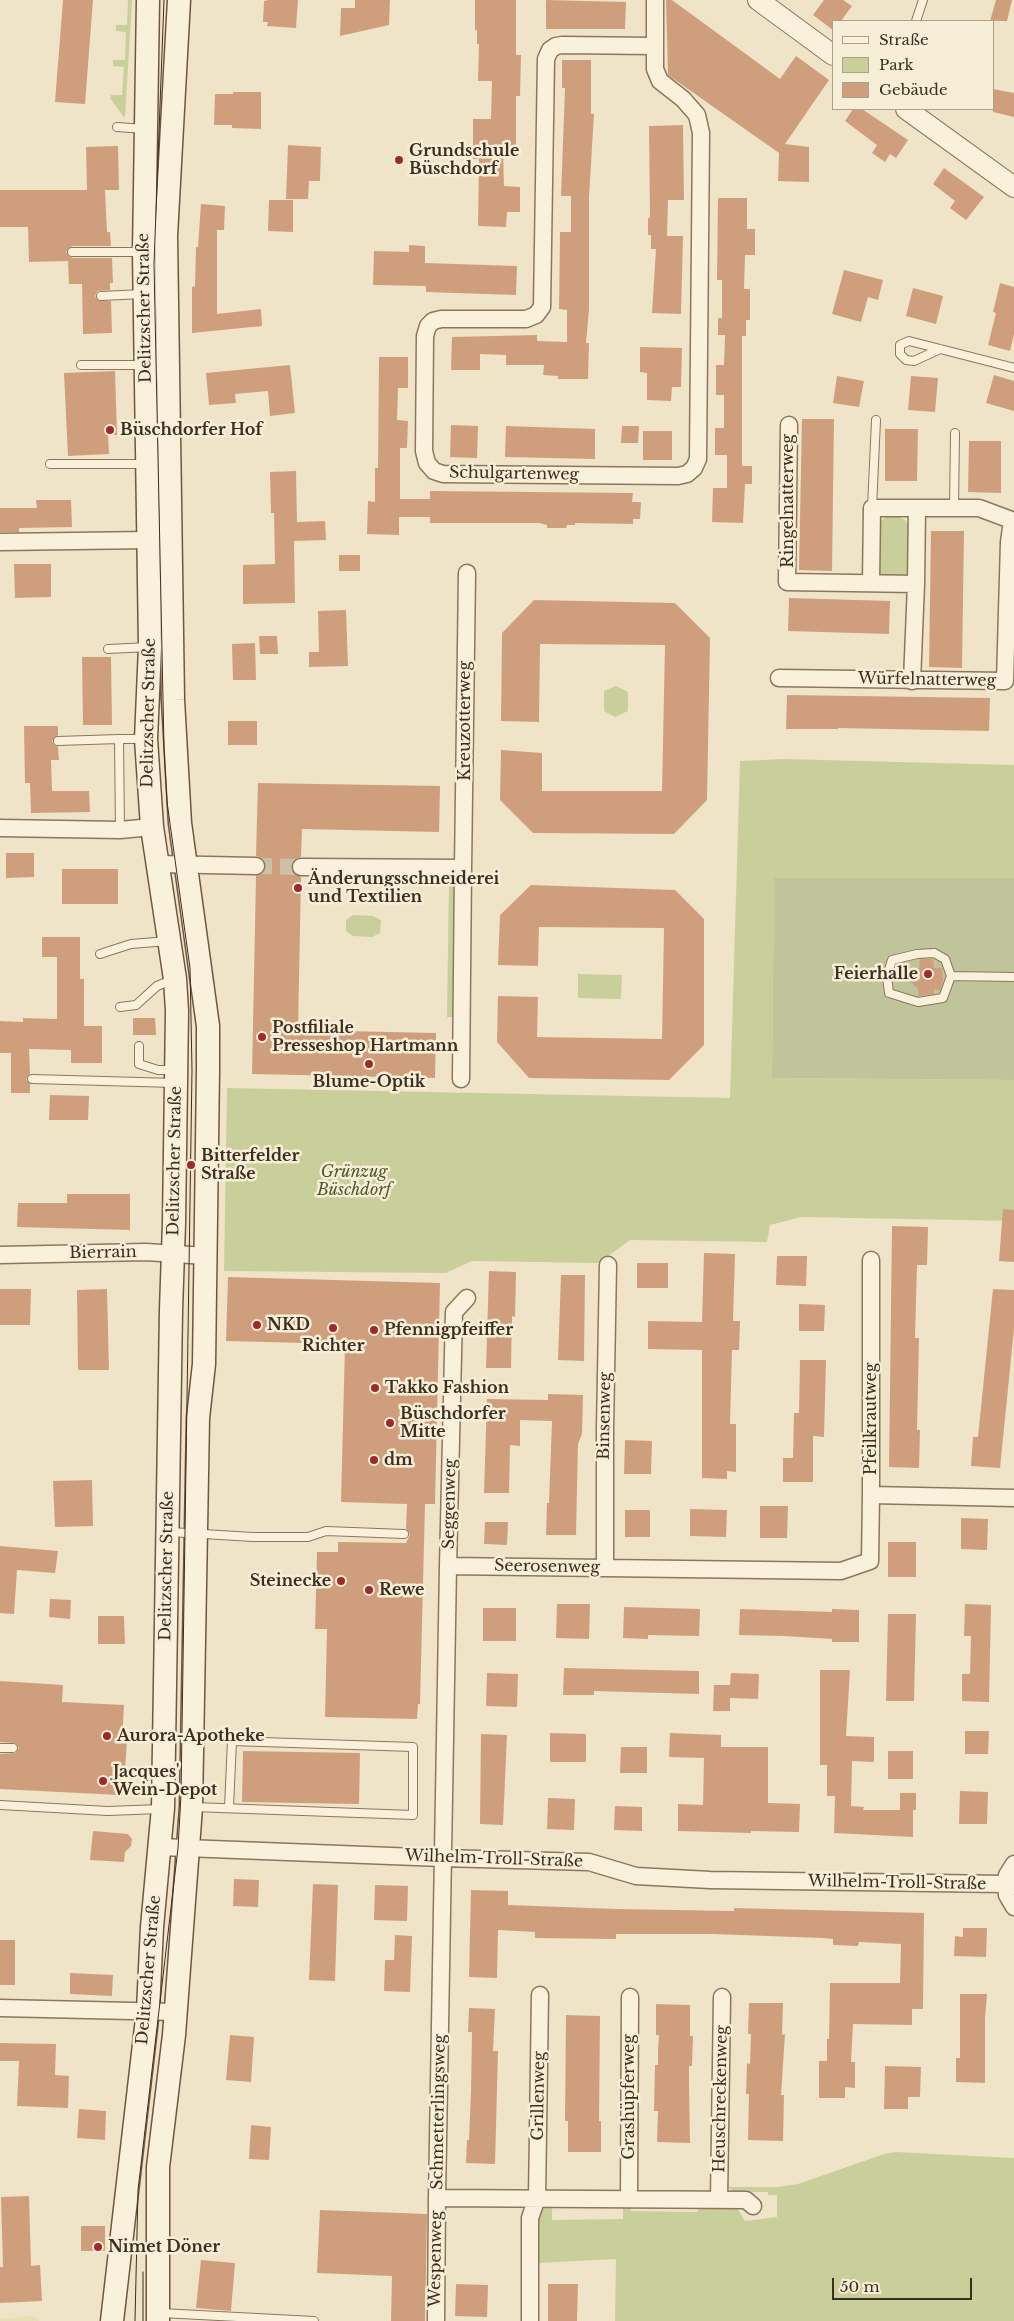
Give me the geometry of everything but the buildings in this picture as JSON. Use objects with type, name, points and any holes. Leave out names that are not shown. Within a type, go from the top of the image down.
[{"type":"main road","name":"Delitzscher Straße","points":[[112,2321],[148,2010],[152,1927],[163,1808],[176,1076],[177,1011],[175,979],[152,827],[146,739],[146,693],[150,647],[144,252],[148,0]]},
{"type":"main road","name":"Delitzscher Straße","points":[[159,2317],[158,2167],[176,2012],[191,1807],[198,1418],[204,1364],[208,1026],[180,823],[173,700],[166,309],[167,189],[179,0]]},
{"type":"main road","points":[[177,45],[187,0]]},
{"type":"street","name":"Schulgartenweg","points":[[654,46],[562,45],[550,50],[546,59],[542,307],[536,316],[526,319],[441,319],[433,321],[428,326],[425,336],[424,451],[427,463],[434,471],[443,474],[678,476],[687,474],[694,468],[698,459],[701,133],[697,115],[683,100],[660,81],[654,69],[655,0]]},
{"type":"street","points":[[758,0],[832,54]]},
{"type":"street","points":[[907,110],[1014,187]]},
{"type":"street","name":"Ringelnatterweg","points":[[789,425],[787,582],[916,584]]},
{"type":"street","points":[[871,582],[872,508],[979,508],[1013,521]]},
{"type":"street","points":[[912,681],[917,508]]},
{"type":"street","name":"Würfelnatterweg","points":[[779,678],[1004,681],[1009,542],[1013,521]]},
{"type":"street","points":[[0,542],[149,540]]},
{"type":"street","name":"Kreuzotterweg","points":[[462,1079],[467,574]]},
{"type":"street","points":[[0,828],[120,830],[152,827]]},
{"type":"street","points":[[158,864],[256,866]]},
{"type":"street","points":[[301,867],[463,868]]},
{"type":"street","name":"Bierrain","points":[[0,1255],[146,1252],[206,1256]]},
{"type":"street","name":"Pfeilkrautweg","points":[[871,1260],[871,1495],[1014,1498]]},
{"type":"street","name":"Binsenweg","points":[[605,1568],[604,1429],[608,1265]]},
{"type":"street","name":"Seggenweg","points":[[448,1566],[454,1312],[467,1298]]},
{"type":"street","name":"Seerosenweg","points":[[448,1566],[840,1571],[870,1561],[871,1495]]},
{"type":"street","points":[[442,1858],[448,1566]]},
{"type":"street","name":"Wilhelm-Troll-Straße","points":[[160,1847],[589,1862],[636,1876],[710,1880],[1006,1884]]},
{"type":"street","name":"Schmetterlingsweg","points":[[442,1858],[437,2198],[746,2200],[754,2206]]},
{"type":"street","points":[[1014,1864],[1007,1875],[1006,1884],[1007,1894],[1014,1907]]},
{"type":"street","name":"Grillenweg","points":[[530,2321],[530,2218],[537,2198],[540,1994]]},
{"type":"street","name":"Grashüpferweg","points":[[629,2198],[630,1997]]},
{"type":"street","name":"Heuschreckenweg","points":[[719,2200],[722,1997]]},
{"type":"street","points":[[0,2008],[176,2012]]},
{"type":"street","name":"Wespenweg","points":[[436,2321],[437,2198]]},
{"type":"lane","points":[[916,20],[923,0]]},
{"type":"lane","points":[[117,127],[146,129]]},
{"type":"lane","points":[[72,252],[144,252]]},
{"type":"lane","points":[[101,296],[145,294]]},
{"type":"lane","points":[[940,349],[914,361],[902,358],[900,354],[900,345],[909,341],[1014,368]]},
{"type":"lane","points":[[81,365],[146,365]]},
{"type":"lane","points":[[872,508],[876,420]]},
{"type":"lane","points":[[954,508],[955,433]]},
{"type":"lane","points":[[50,464],[148,464]]},
{"type":"lane","points":[[108,649],[150,647]]},
{"type":"lane","points":[[119,739],[120,830]]},
{"type":"lane","points":[[58,741],[146,739]]},
{"type":"lane","points":[[100,954],[131,944],[169,940]]},
{"type":"lane","points":[[934,953],[945,959],[951,976],[944,998],[918,1002],[889,993],[887,976],[892,960],[917,954],[934,953]]},
{"type":"lane","points":[[951,976],[1014,977]]},
{"type":"lane","points":[[120,1007],[136,1005],[156,986],[175,979]]},
{"type":"lane","points":[[139,1046],[139,1064],[176,1076]]},
{"type":"lane","points":[[32,1079],[176,1076]]},
{"type":"lane","points":[[168,1532],[253,1537],[308,1537],[326,1530],[404,1534]]},
{"type":"lane","points":[[191,1807],[412,1814],[413,1746],[232,1741],[229,1807]]},
{"type":"lane","points":[[0,1748],[13,1748]]},
{"type":"lane","points":[[0,1805],[108,1811],[163,1808]]},
{"type":"lane","points":[[159,2317],[314,2320]]},
{"type":"shaded area","points":[[33,2316],[40,2321],[0,2321],[0,2319]]},
{"type":"green space","points":[[128,0],[132,0],[125,117],[110,98],[111,95],[122,95],[124,67],[113,66],[113,60],[125,60],[126,32],[116,31],[116,25],[127,25]]},
{"type":"green space","points":[[897,515],[906,521],[911,532],[912,562],[906,574],[899,579],[888,579],[879,572],[879,522],[887,516]]},
{"type":"green space","points":[[616,686],[628,692],[628,711],[615,717],[604,711],[604,691]]},
{"type":"green space","name":"Grünzug Büschdorf","points":[[784,759],[1014,765],[1014,878],[774,878],[772,1078],[1014,1080],[1014,1221],[801,1217],[770,1225],[767,1242],[630,1240],[599,1263],[472,1261],[446,1273],[224,1271],[227,1088],[730,1098],[740,761]]},
{"type":"green space","points":[[774,878],[1014,878],[1014,1080],[772,1078]]},
{"type":"green space","points":[[449,881],[454,887],[455,895],[454,1017],[447,1017]]},
{"type":"green space","points":[[353,915],[373,916],[381,920],[380,933],[372,937],[353,936],[346,931],[346,920]]},
{"type":"green space","points":[[578,974],[622,975],[621,999],[578,998]]},
{"type":"green space","points":[[896,2152],[1014,2158],[1014,2321],[615,2321],[616,2259],[536,2263],[537,2211],[542,2205],[552,2205],[552,2220],[623,2219],[623,2206],[630,2206],[631,2211],[698,2212],[698,2205],[735,2205],[745,2221],[777,2217],[777,2195],[768,2195],[768,2192],[734,2192],[728,2187],[778,2187],[798,2184],[884,2154]]},
{"type":"tunnel","points":[[256,866],[301,867]]},
{"type":"tram line","points":[[135,2321],[138,2190],[178,1848],[181,1795],[192,1070],[190,968],[167,802],[164,748],[154,264],[164,0]]},
{"type":"tram line","points":[[143,2272],[143,2321]]},
{"type":"place","name":"Grundschule Büschdorf","points":[[399,160]]},
{"type":"place","name":"Büschdorfer Hof","points":[[110,430]]},
{"type":"place","name":"Änderungsschneiderei und Textilien","points":[[298,888]]},
{"type":"place","name":"Feierhalle","points":[[928,974]]},
{"type":"place","name":"Postfiliale Presseshop Hartmann","points":[[262,1037]]},
{"type":"place","name":"Blume-Optik","points":[[369,1064]]},
{"type":"place","name":"Bitterfelder Straße","points":[[191,1165]]},
{"type":"place","name":"NKD","points":[[257,1325]]},
{"type":"place","name":"Richter","points":[[333,1328]]},
{"type":"place","name":"Pfennigpfeiffer","points":[[374,1330]]},
{"type":"place","name":"Takko Fashion","points":[[375,1388]]},
{"type":"place","name":"Büschdorfer Mitte","points":[[390,1423]]},
{"type":"place","name":"dm","points":[[374,1460]]},
{"type":"place","name":"Steinecke","points":[[341,1581]]},
{"type":"place","name":"Rewe","points":[[369,1590]]},
{"type":"place","name":"Aurora-Apotheke","points":[[107,1736]]},
{"type":"place","name":"Jacques' Wein-Depot","points":[[103,1781]]},
{"type":"place","name":"Nimet Döner","points":[[98,2247]]}]
